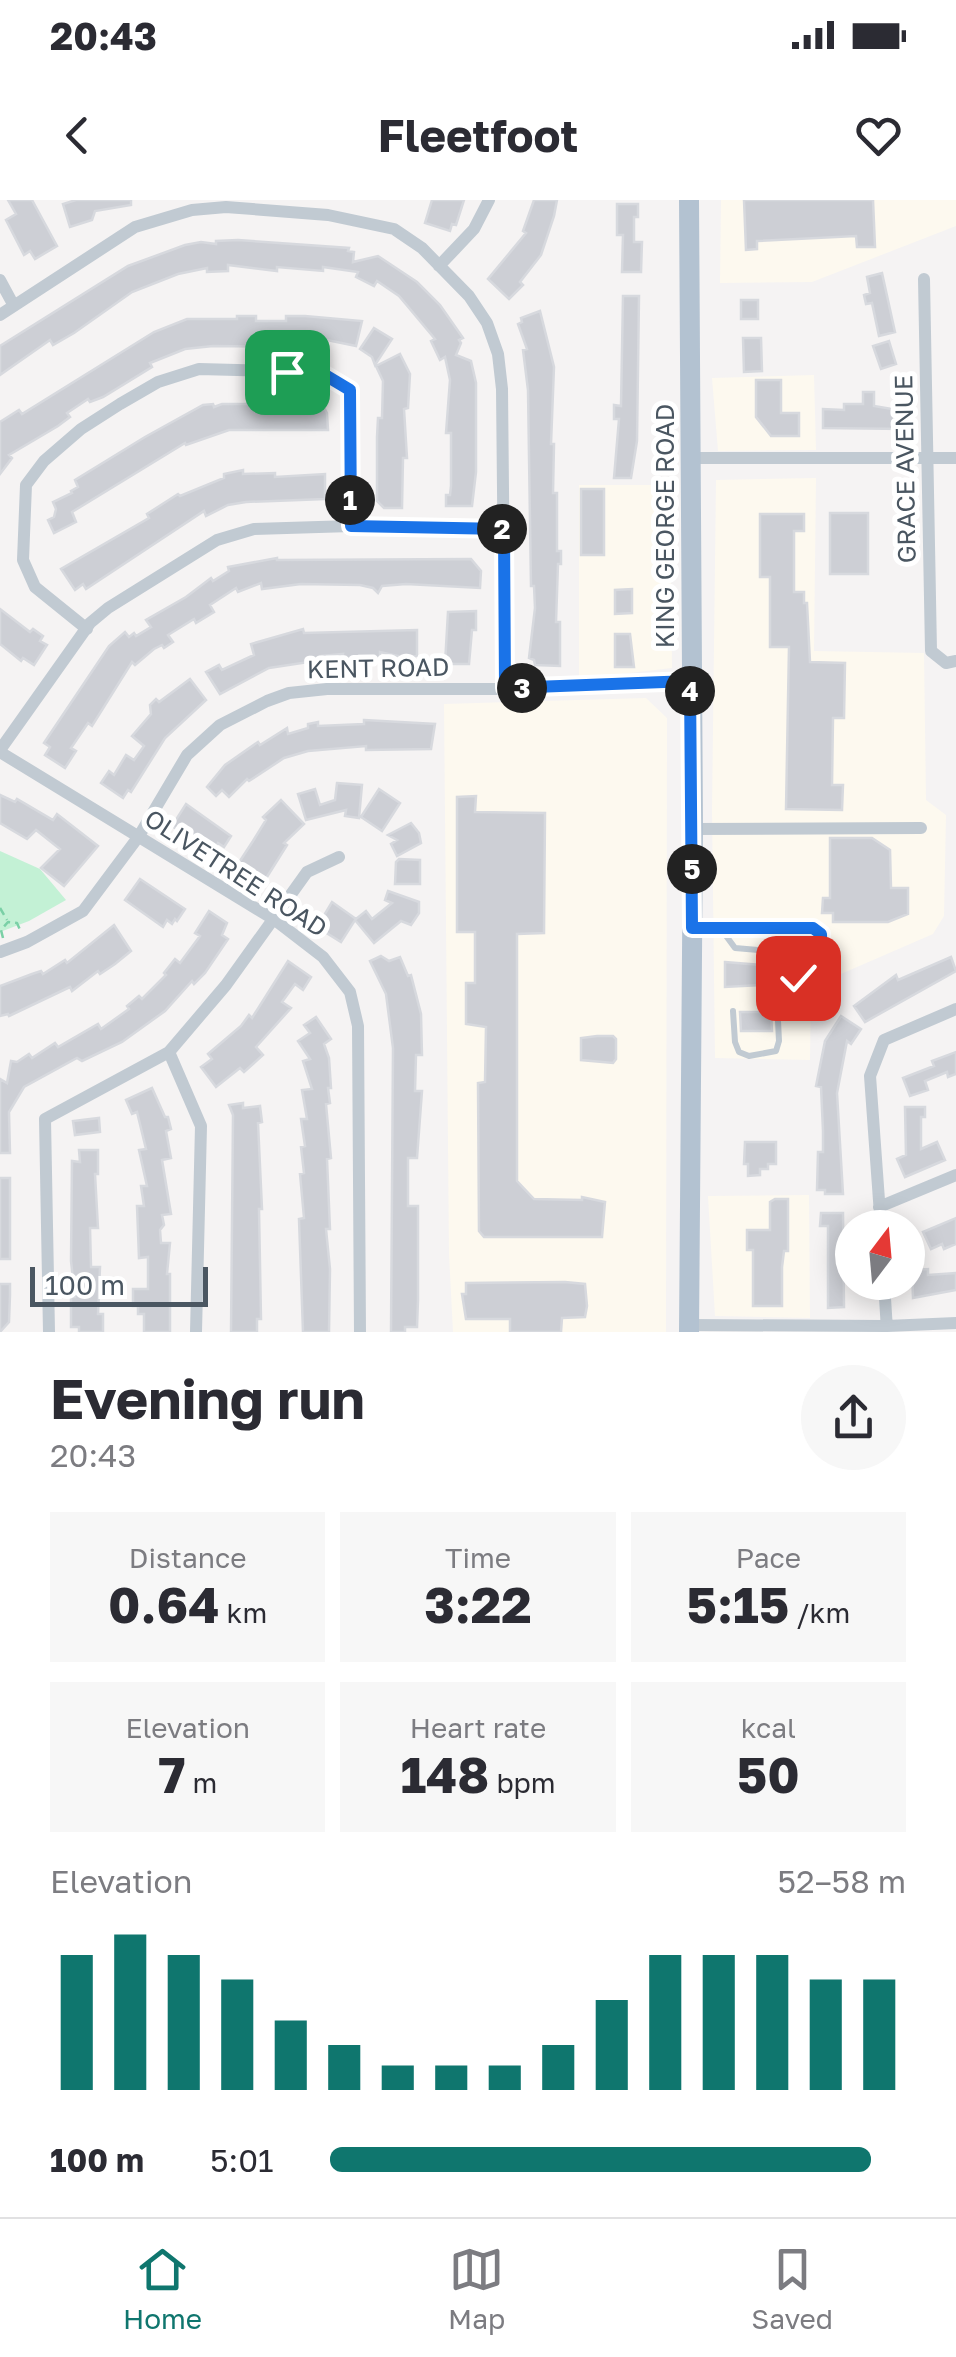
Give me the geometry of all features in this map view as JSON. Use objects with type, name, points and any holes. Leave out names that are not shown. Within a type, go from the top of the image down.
[{"type":"main road","name":"KING GEORGE ROAD","points":[[689,200],[693,829],[689,1328]]},
{"type":"street","points":[[439,266],[474,228],[489,200]]},
{"type":"street","points":[[0,314],[136,227],[192,205],[328,215],[394,229],[422,248],[469,296],[487,323],[498,354],[502,389],[505,688]]},
{"type":"street","name":"GRACE AVENUE","points":[[924,279],[931,651],[946,663],[956,661]]},
{"type":"street","points":[[0,280],[14,306]]},
{"type":"street","points":[[87,629],[36,587],[23,560],[26,485],[44,461],[81,429],[158,382],[199,370],[320,372],[350,390],[351,526]]},
{"type":"street","points":[[691,458],[956,458]]},
{"type":"street","points":[[0,751],[87,629],[108,608],[217,540],[254,528],[504,529]]},
{"type":"street","name":"KENT ROAD","points":[[3,951],[83,911],[138,836],[186,755],[220,725],[268,701],[289,693],[327,689],[690,681]]},
{"type":"street","name":"OLIVETREE ROAD","points":[[0,751],[275,920],[323,957],[350,992],[358,1026],[360,1332]]},
{"type":"street","points":[[693,829],[921,828]]},
{"type":"street","points":[[49,1332],[46,1119],[169,1052],[226,985],[307,872],[338,857]]},
{"type":"street","points":[[880,1210],[870,1076],[884,1040],[956,1008]]},
{"type":"street","points":[[169,1052],[201,1126],[196,1332]]},
{"type":"street","points":[[880,1207],[956,1175]]},
{"type":"street","points":[[885,1300],[887,1329]]},
{"type":"street","points":[[689,1328],[887,1329],[956,1323]]},
{"type":"lane","points":[[692,928],[813,928],[821,934],[822,968],[798,978]]},
{"type":"lane","points":[[721,929],[734,948],[770,951],[772,990],[777,1000],[776,1050],[749,1056],[739,1052],[733,1012]]},
{"type":"path","points":[[0,908],[8,922]]},
{"type":"path","points":[[8,922],[17,923],[27,942]]},
{"type":"path","points":[[3,951],[1,930],[8,922]]},
{"type":"shaded area","points":[[721,200],[956,200],[956,226],[812,282],[720,283]]},
{"type":"shaded area","points":[[814,375],[816,450],[718,451],[712,378]]},
{"type":"shaded area","points":[[816,478],[814,651],[924,653],[926,800],[946,815],[944,916],[933,934],[811,987],[810,1060],[715,1058],[712,811],[716,480]]},
{"type":"shaded area","points":[[579,485],[670,485],[672,668],[579,679]]},
{"type":"shaded area","points":[[646,698],[667,718],[666,1332],[453,1332],[444,704]]},
{"type":"shaded area","points":[[809,1195],[810,1318],[715,1316],[708,1196]]},
{"type":"green space","points":[[0,851],[40,869],[66,900],[0,932]]},
{"type":"building","points":[[8,200],[32,200],[57,246],[35,259],[30,251],[24,255],[6,220],[16,214]]},
{"type":"building","points":[[76,200],[131,200],[131,205],[95,211],[92,220],[70,227],[63,204]]},
{"type":"building","points":[[432,200],[464,200],[450,231],[425,223]]},
{"type":"building","points":[[534,200],[557,200],[554,216],[541,255],[520,282],[523,285],[509,299],[488,279],[526,233],[523,231]]},
{"type":"building","points":[[744,200],[873,200],[875,247],[857,247],[856,236],[757,241],[757,249],[746,250]]},
{"type":"building","points":[[617,204],[638,204],[634,242],[642,242],[641,272],[622,272],[623,235],[617,235]]},
{"type":"building","points":[[238,240],[349,248],[354,252],[353,262],[378,256],[417,282],[440,305],[463,338],[456,355],[471,361],[476,383],[472,506],[446,506],[451,486],[451,433],[446,433],[450,380],[445,357],[440,360],[431,341],[435,339],[399,296],[377,281],[374,286],[356,277],[358,272],[323,267],[323,271],[277,267],[277,271],[228,265],[228,271],[207,272],[207,268],[178,274],[132,292],[74,333],[53,345],[50,340],[0,375],[0,346],[128,266],[185,245]]},
{"type":"building","points":[[882,273],[895,332],[879,336],[872,303],[866,304],[864,295],[870,293],[867,277]]},
{"type":"building","points":[[623,296],[639,296],[637,441],[631,478],[614,478],[619,419],[614,419],[614,405],[621,406]]},
{"type":"building","points":[[741,300],[758,300],[758,319],[741,319]]},
{"type":"building","points":[[540,311],[554,367],[551,444],[553,493],[557,493],[557,551],[561,551],[556,622],[560,622],[560,666],[535,665],[529,658],[535,608],[531,586],[528,390],[523,350],[527,349],[518,324],[521,318]]},
{"type":"building","points":[[256,316],[256,321],[286,321],[286,316],[305,316],[362,321],[356,346],[327,340],[297,347],[213,346],[185,349],[150,363],[152,367],[103,397],[90,402],[88,399],[67,413],[70,417],[58,426],[9,455],[12,458],[0,474],[0,422],[19,410],[22,414],[154,332],[187,319]]},
{"type":"building","points":[[374,328],[392,339],[375,365],[372,357],[360,349]]},
{"type":"building","points":[[743,338],[761,338],[762,371],[744,372]]},
{"type":"building","points":[[889,341],[896,364],[881,369],[873,346]]},
{"type":"building","points":[[400,354],[410,374],[408,408],[404,409],[407,458],[403,458],[402,508],[384,508],[377,501],[377,437],[383,381],[376,366]]},
{"type":"building","points":[[756,380],[781,380],[781,413],[799,413],[799,436],[771,436],[756,417]]},
{"type":"building","points":[[863,392],[874,392],[874,406],[904,411],[904,429],[823,428],[823,409],[844,410],[844,404],[863,404]]},
{"type":"building","points":[[322,404],[328,430],[229,430],[185,443],[72,512],[76,522],[54,533],[48,520],[54,517],[53,502],[78,487],[75,480],[203,405]]},
{"type":"building","points":[[243,470],[243,474],[275,473],[275,477],[325,474],[325,499],[246,502],[228,505],[206,516],[204,511],[86,589],[83,584],[75,590],[61,569],[149,518],[147,514],[178,494]]},
{"type":"building","points":[[581,489],[604,489],[604,555],[581,555]]},
{"type":"building","points":[[830,513],[868,513],[868,574],[830,574]]},
{"type":"building","points":[[760,514],[804,514],[804,531],[794,531],[794,592],[804,592],[807,603],[810,662],[845,663],[844,718],[833,718],[832,785],[843,785],[842,810],[786,809],[789,647],[770,647],[770,577],[760,577]]},
{"type":"building","points":[[277,558],[471,559],[481,571],[480,588],[406,584],[382,586],[378,593],[360,585],[301,584],[262,589],[261,583],[238,592],[236,588],[210,605],[214,612],[168,635],[173,642],[154,649],[135,665],[132,662],[92,726],[88,723],[71,748],[76,751],[65,768],[45,755],[50,747],[44,743],[109,646],[125,632],[129,637],[134,633],[136,636],[151,627],[146,620],[211,578],[213,581],[229,571],[228,567]]},
{"type":"building","points":[[632,589],[632,613],[615,614],[615,590]]},
{"type":"building","points":[[0,609],[30,632],[33,629],[43,636],[40,641],[47,645],[34,665],[23,658],[21,661],[0,644]]},
{"type":"building","points":[[476,611],[469,664],[445,664],[448,612]]},
{"type":"building","points":[[303,629],[304,633],[417,630],[417,656],[398,659],[380,652],[380,659],[342,658],[343,654],[322,656],[322,660],[269,668],[220,694],[206,672],[219,665],[222,670],[254,655],[251,644]]},
{"type":"building","points":[[615,634],[630,634],[634,667],[615,667]]},
{"type":"building","points":[[190,679],[206,700],[165,738],[131,792],[128,790],[123,798],[101,783],[109,771],[114,775],[126,755],[134,760],[144,746],[132,736],[151,714],[150,705]]},
{"type":"building","points":[[364,720],[435,724],[431,749],[366,750],[366,746],[308,751],[284,758],[247,779],[229,797],[222,790],[216,796],[207,787],[225,765],[287,728],[288,734],[318,722],[318,726],[364,724]]},
{"type":"building","points":[[337,783],[362,785],[359,818],[345,816],[346,810],[306,820],[298,794],[315,789],[320,805],[335,800]]},
{"type":"building","points":[[379,789],[400,803],[382,831],[361,817]]},
{"type":"building","points":[[0,795],[15,802],[17,799],[53,820],[57,814],[98,846],[64,886],[41,868],[60,849],[36,830],[27,839],[0,823]]},
{"type":"building","points":[[476,796],[475,812],[545,813],[544,933],[517,934],[517,1181],[534,1199],[582,1197],[605,1202],[602,1237],[484,1237],[479,1231],[478,1083],[485,1082],[486,1027],[466,1024],[466,983],[475,983],[475,932],[457,932],[457,797]]},
{"type":"building","points":[[281,800],[304,824],[284,843],[287,845],[265,880],[259,877],[254,886],[229,871],[253,841],[266,820],[263,817]]},
{"type":"building","points":[[186,804],[231,836],[224,847],[218,843],[213,852],[172,826]]},
{"type":"building","points":[[411,823],[421,843],[397,856],[391,844],[397,840],[388,835]]},
{"type":"building","points":[[830,838],[872,838],[890,850],[891,888],[908,888],[908,914],[888,922],[833,922],[833,913],[822,913],[823,898],[830,898]]},
{"type":"building","points":[[399,859],[420,860],[420,884],[395,884]]},
{"type":"building","points":[[140,879],[185,909],[177,921],[172,924],[167,920],[163,927],[125,900]]},
{"type":"building","points":[[388,891],[419,902],[419,913],[411,925],[401,921],[374,943],[355,920],[341,942],[317,927],[332,902],[356,919],[366,911],[372,919],[392,903],[385,900]]},
{"type":"building","points":[[209,911],[227,923],[222,935],[228,939],[205,973],[194,984],[192,981],[165,1011],[122,1042],[82,1061],[77,1058],[24,1087],[9,1112],[10,1153],[0,1153],[0,1079],[7,1083],[11,1061],[17,1062],[29,1054],[32,1058],[55,1043],[58,1047],[98,1024],[101,1029],[129,1009],[127,1006],[139,996],[142,999],[166,975],[175,959],[180,963],[200,936],[195,933]]},
{"type":"building","points":[[114,925],[131,951],[115,964],[100,974],[98,971],[72,991],[70,987],[9,1016],[0,1016],[0,986],[41,971],[43,974],[65,960],[67,963]]},
{"type":"building","points":[[381,956],[389,961],[400,957],[408,976],[411,975],[421,1014],[422,1055],[416,1055],[415,1091],[422,1091],[417,1158],[408,1158],[408,1206],[418,1206],[417,1327],[405,1327],[405,1332],[391,1332],[393,1048],[386,994],[370,961]]},
{"type":"building","points":[[951,957],[956,971],[865,1022],[854,1006],[896,975],[898,980]]},
{"type":"building","points":[[288,961],[311,977],[303,990],[295,984],[282,1002],[291,1008],[256,1047],[263,1055],[244,1072],[240,1068],[216,1087],[201,1067],[212,1059],[208,1054],[249,1015],[252,1018]]},
{"type":"building","points":[[725,962],[761,965],[761,985],[725,987]]},
{"type":"building","points":[[740,1012],[771,1012],[772,1031],[741,1031]]},
{"type":"building","points":[[841,1016],[861,1029],[851,1044],[847,1041],[837,1093],[843,1194],[825,1194],[825,1190],[817,1190],[823,1131],[821,1087],[816,1086],[825,1041]]},
{"type":"building","points":[[316,1017],[331,1039],[324,1044],[331,1088],[330,1103],[326,1104],[331,1158],[327,1159],[330,1229],[326,1229],[329,1332],[303,1332],[299,1219],[304,1218],[300,1174],[304,1173],[301,1147],[305,1146],[301,1119],[307,1119],[302,1090],[312,1089],[303,1061],[310,1059],[298,1041],[310,1033],[304,1025]]},
{"type":"building","points":[[581,1038],[616,1039],[613,1063],[581,1060]]},
{"type":"building","points":[[956,1052],[956,1074],[948,1077],[947,1072],[925,1081],[928,1090],[910,1096],[903,1078]]},
{"type":"building","points":[[152,1088],[171,1129],[166,1131],[171,1158],[162,1160],[171,1214],[162,1215],[164,1225],[160,1230],[161,1243],[170,1243],[170,1332],[144,1332],[144,1314],[138,1314],[138,1306],[133,1306],[133,1289],[148,1289],[148,1257],[139,1258],[137,1206],[144,1206],[141,1186],[147,1186],[139,1150],[146,1149],[137,1112],[132,1114],[126,1100]]},
{"type":"building","points":[[243,1103],[243,1108],[260,1106],[262,1122],[258,1123],[262,1209],[261,1319],[257,1319],[257,1332],[231,1332],[233,1115],[229,1105]]},
{"type":"building","points":[[905,1107],[925,1107],[925,1117],[921,1117],[921,1149],[937,1142],[945,1160],[905,1177],[897,1159],[906,1155]]},
{"type":"building","points":[[99,1118],[100,1132],[75,1135],[73,1121]]},
{"type":"building","points":[[745,1142],[776,1142],[776,1164],[760,1169],[760,1175],[748,1176]]},
{"type":"building","points":[[79,1150],[98,1150],[98,1228],[90,1228],[91,1267],[100,1267],[98,1314],[103,1314],[103,1332],[79,1332],[79,1327],[71,1327],[71,1297],[75,1297],[71,1261],[72,1161],[80,1162]]},
{"type":"building","points":[[0,1178],[10,1178],[10,1259],[0,1259]]},
{"type":"building","points":[[788,1199],[782,1306],[753,1306],[753,1250],[747,1250],[747,1230],[770,1230],[770,1202]]},
{"type":"building","points":[[821,1213],[835,1213],[835,1300],[844,1300],[844,1307],[828,1308],[828,1226],[820,1226]]},
{"type":"building","points":[[956,1218],[956,1244],[931,1249],[925,1231]]},
{"type":"building","points":[[925,1269],[928,1275],[956,1273],[956,1290],[925,1296]]},
{"type":"building","points":[[466,1283],[585,1284],[587,1306],[585,1317],[562,1318],[561,1332],[510,1332],[510,1319],[466,1319],[462,1294],[466,1294]]},
{"type":"building","points":[[0,1284],[10,1284],[10,1295],[9,1322],[0,1332]]},
{"type":"route","points":[[287,372],[320,372],[350,390],[351,526],[504,529],[505,688],[690,681],[692,928],[813,928],[821,934],[822,968],[798,978]]}]
